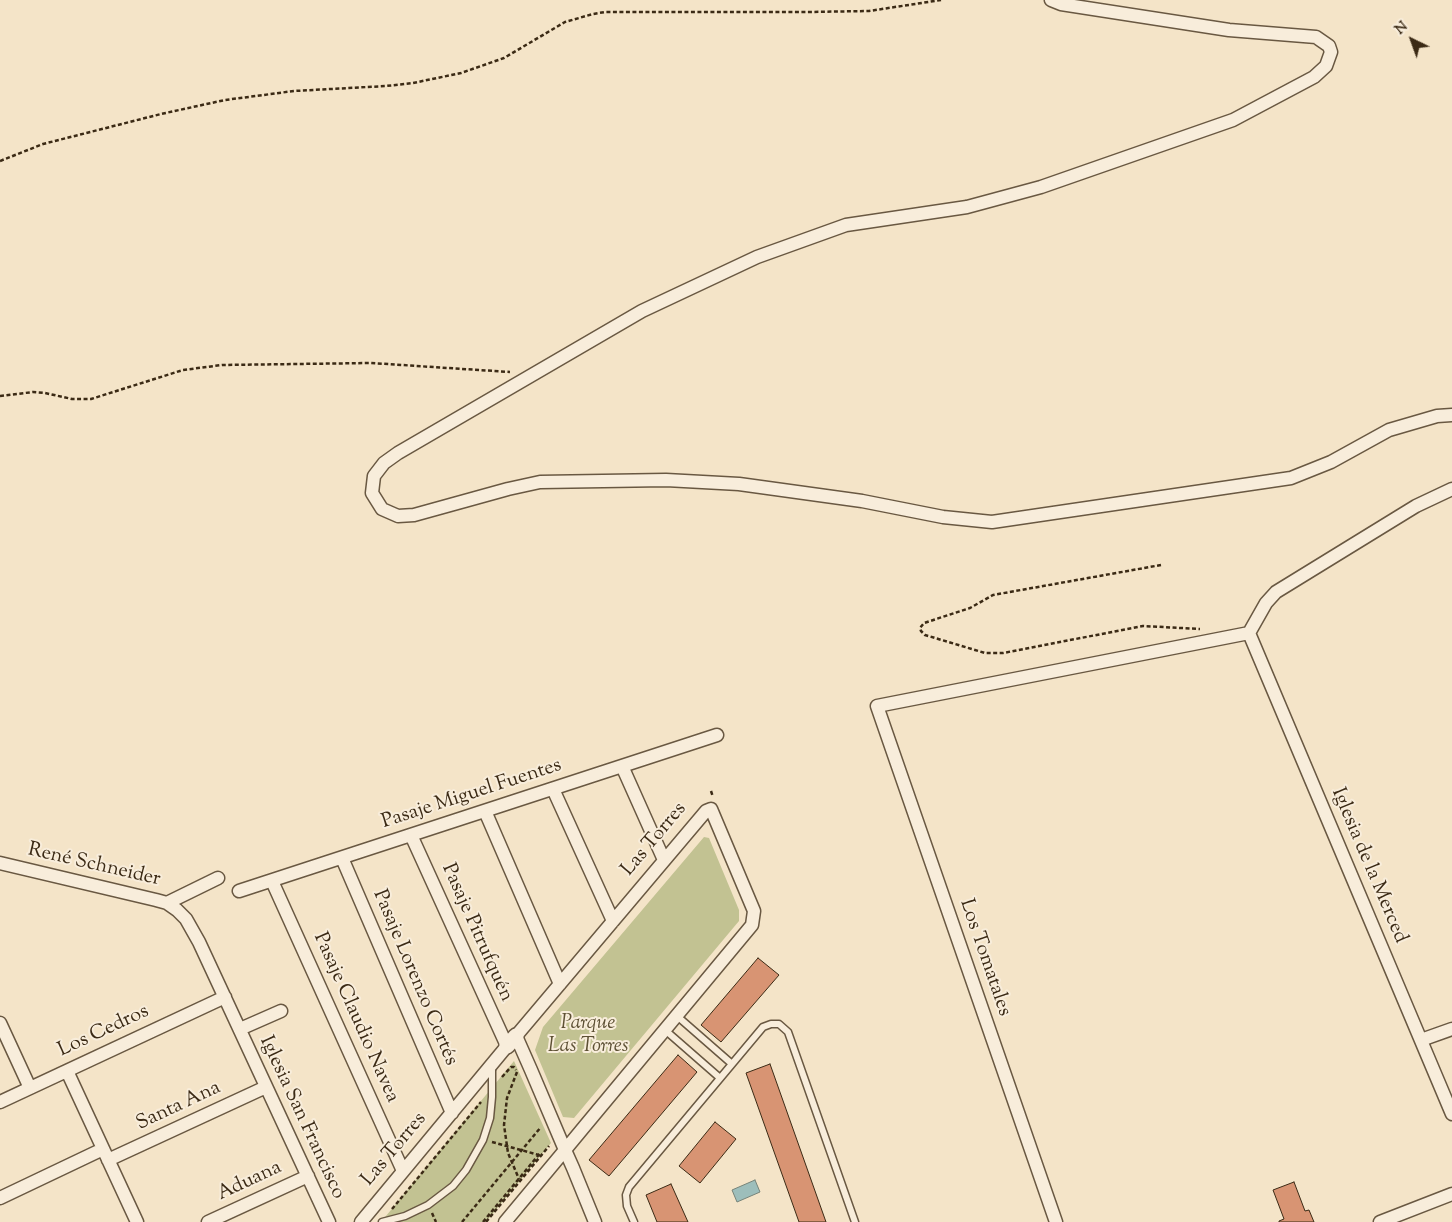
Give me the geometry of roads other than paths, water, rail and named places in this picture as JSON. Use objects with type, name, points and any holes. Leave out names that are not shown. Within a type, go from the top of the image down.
[{"type":"street","points":[[1051,0],[1061,4],[1229,30],[1316,37],[1329,46],[1331,52],[1326,66],[1314,77],[1233,120],[1041,187],[967,206],[846,225],[757,257],[642,311],[398,453],[384,463],[374,476],[372,493],[382,509],[398,516],[414,516],[508,488],[540,482],[666,480],[739,484],[862,501],[943,517],[992,522],[1291,478],[1331,462],[1389,430],[1437,416],[1452,415]]},
{"type":"street","points":[[1249,633],[1266,603],[1276,592],[1416,506],[1452,489]]},
{"type":"street","name":"Los Tomatales","points":[[1056,1222],[877,706],[1249,633]]},
{"type":"street","name":"Iglesia de la Merced","points":[[1249,633],[1452,1114]]},
{"type":"street","name":"Pasaje Miguel Fuentes","points":[[239,891],[717,735]]},
{"type":"street","points":[[622,766],[664,860]]},
{"type":"street","points":[[553,788],[613,921]]},
{"type":"street","name":"Las Torres","points":[[361,1222],[706,810],[711,809],[754,911],[752,925],[565,1150],[510,1220]]},
{"type":"street","points":[[485,811],[560,984]]},
{"type":"street","name":"Pasaje Pitrufquén","points":[[411,835],[565,1150],[595,1222]]},
{"type":"street","name":"Pasaje Lorenzo Cortés","points":[[342,858],[452,1112]]},
{"type":"street","name":"René Schneider","points":[[0,864],[172,907]]},
{"type":"street","points":[[172,907],[218,878]]},
{"type":"street","name":"Pasaje Claudio Navea","points":[[272,880],[403,1171]]},
{"type":"street","name":"Iglesia San Francisco","points":[[172,907],[192,928],[328,1222]]},
{"type":"street","name":"Los Cedros","points":[[0,1102],[225,997]]},
{"type":"street","name":"Iglesia San Francisco","points":[[240,1029],[281,1011]]},
{"type":"street","points":[[0,1023],[30,1088]]},
{"type":"street","points":[[1421,1040],[1452,1029]]},
{"type":"street","points":[[67,1070],[137,1222]]},
{"type":"street","name":"Santa Ana","points":[[0,1198],[266,1087]]},
{"type":"street","name":"Aduana","points":[[208,1222],[308,1176]]},
{"type":"street","points":[[1380,1222],[1452,1194]]},
{"type":"lane","points":[[677,1016],[732,1064]]},
{"type":"lane","points":[[634,1222],[627,1206],[626,1195],[629,1187],[763,1027],[779,1024],[788,1032],[855,1222]]},
{"type":"lane","points":[[665,1030],[720,1078]]},
{"type":"lane","points":[[382,1222],[417,1211],[443,1194],[466,1170],[483,1140],[490,1118],[492,1064]]},
{"type":"water","points":[[755,1180],[760,1192],[737,1202],[732,1190]]},
{"type":"park label","name":"Parque Las Torres","points":[[588,1036]]}]
